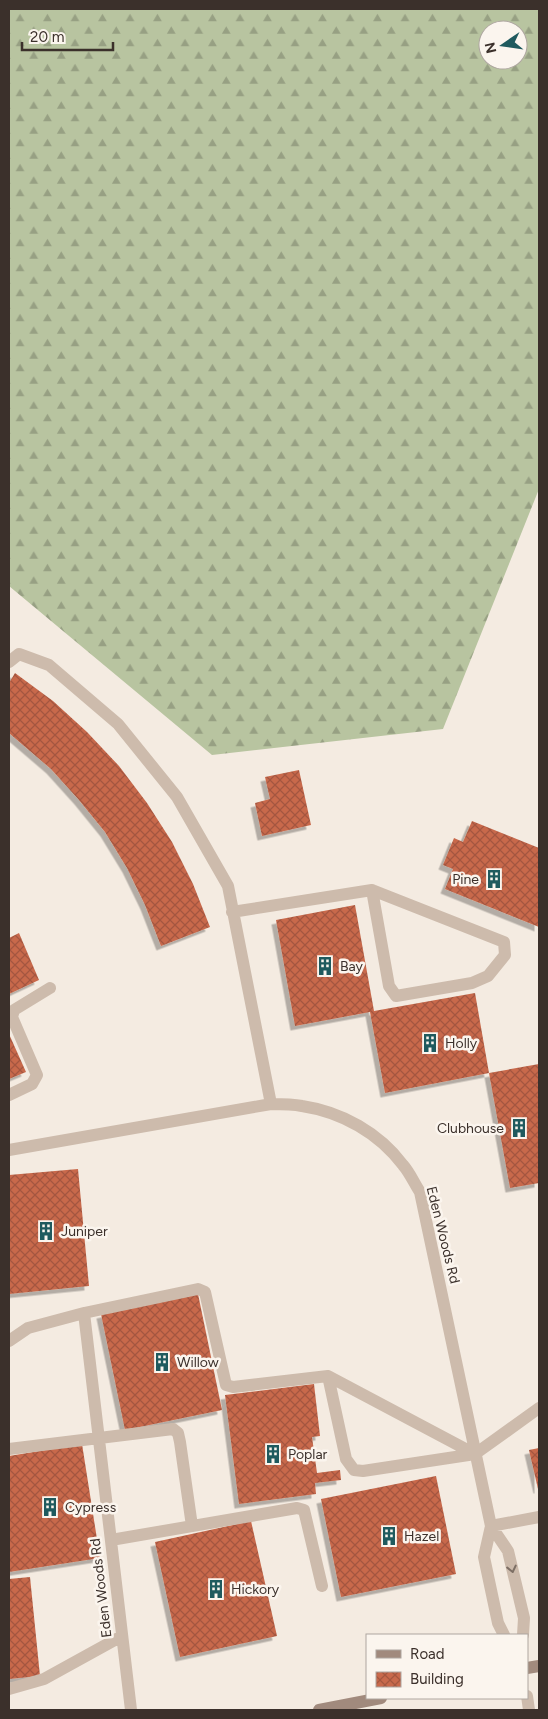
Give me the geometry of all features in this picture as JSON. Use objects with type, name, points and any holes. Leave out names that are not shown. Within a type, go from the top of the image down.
[{"type":"main road","points":[[318,1710],[376,1699]]},
{"type":"street","points":[[9,662],[19,654],[49,665],[118,724],[177,797],[228,886],[271,1104]]},
{"type":"street","points":[[232,912],[372,890],[504,942],[505,955],[488,976],[472,983],[396,996],[389,986],[372,890]]},
{"type":"street","points":[[9,1095],[32,1084],[37,1074],[12,1017],[14,1010],[50,988]]},
{"type":"street","name":"Eden Woods Rd","points":[[9,1150],[271,1104],[301,1105],[331,1112],[359,1125],[383,1143],[404,1165],[420,1192],[491,1526],[484,1557],[498,1623],[504,1634]]},
{"type":"street","points":[[9,1341],[28,1328],[84,1313],[198,1289],[205,1292],[226,1385],[234,1387],[328,1376],[475,1454]]},
{"type":"street","name":"Eden Woods Rd","points":[[84,1313],[131,1710]]},
{"type":"street","points":[[328,1376],[346,1459],[354,1470],[363,1471],[475,1454],[539,1408]]},
{"type":"street","points":[[9,1449],[173,1429],[178,1434],[192,1526]]},
{"type":"street","points":[[111,1540],[297,1508],[304,1510],[322,1586]]},
{"type":"street","points":[[523,1634],[524,1618],[508,1551],[491,1526],[539,1517]]},
{"type":"street","points":[[9,1690],[44,1679],[122,1636]]},
{"type":"green space","points":[[9,9],[539,9],[539,489],[443,729],[212,755],[9,586]]},
{"type":"building","points":[[15,673],[53,701],[87,732],[119,766],[147,803],[172,842],[193,884],[210,927],[161,946],[145,905],[127,868],[105,832],[51,769],[9,733],[9,683]]},
{"type":"building","points":[[299,770],[311,825],[262,836],[255,803],[270,799],[265,777]]},
{"type":"building","name":"Pine","points":[[472,821],[539,848],[539,927],[445,889],[453,869],[443,865],[454,838],[463,842]]},
{"type":"building","points":[[355,905],[374,1011],[475,993],[489,1073],[385,1093],[370,1012],[295,1026],[276,920]]},
{"type":"building","points":[[19,933],[39,980],[9,994],[9,938]]},
{"type":"building","points":[[9,1034],[26,1072],[9,1079]]},
{"type":"building","name":"Clubhouse","points":[[539,1064],[539,1183],[510,1188],[489,1073]]},
{"type":"building","name":"Juniper","points":[[78,1169],[89,1286],[9,1294],[9,1175]]},
{"type":"building","name":"Willow","points":[[198,1294],[222,1410],[125,1430],[101,1314]]},
{"type":"building","name":"Poplar","points":[[314,1384],[320,1436],[312,1437],[317,1473],[340,1470],[341,1480],[315,1483],[316,1494],[239,1504],[225,1395]]},
{"type":"building","name":"Cypress","points":[[82,1444],[100,1558],[9,1572],[9,1456]]},
{"type":"building","points":[[539,1448],[539,1489],[538,1489],[529,1450]]},
{"type":"building","name":"Hazel","points":[[436,1476],[456,1574],[341,1597],[321,1499]]},
{"type":"building","name":"Hickory","points":[[251,1521],[277,1636],[180,1657],[155,1542]]},
{"type":"building","points":[[30,1577],[40,1676],[9,1679],[9,1579]]},
{"type":"place","name":"Pine","points":[[494,879]]},
{"type":"place","name":"Bay","points":[[325,966]]},
{"type":"place","name":"Holly","points":[[430,1043]]},
{"type":"place","name":"Clubhouse","points":[[519,1128]]},
{"type":"place","name":"Juniper","points":[[46,1231]]},
{"type":"place","name":"Willow","points":[[162,1362]]},
{"type":"place","name":"Poplar","points":[[273,1454]]},
{"type":"place","name":"Cypress","points":[[50,1507]]},
{"type":"place","name":"Hazel","points":[[389,1536]]},
{"type":"place","name":"Hickory","points":[[216,1589]]}]
